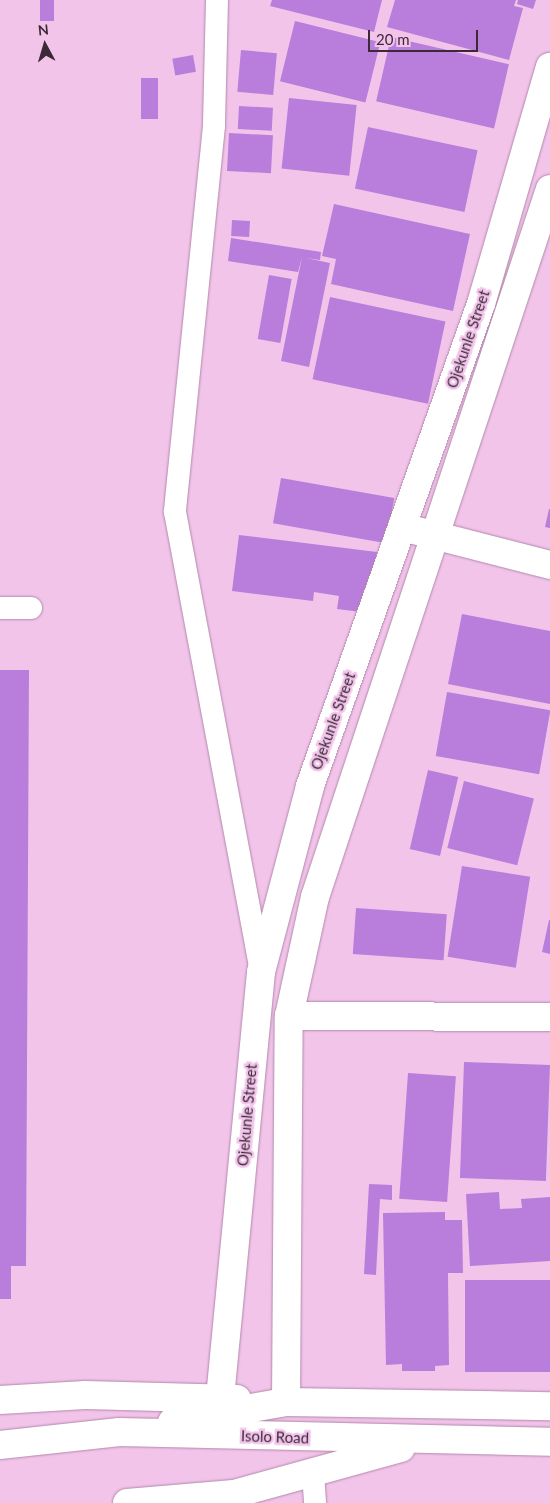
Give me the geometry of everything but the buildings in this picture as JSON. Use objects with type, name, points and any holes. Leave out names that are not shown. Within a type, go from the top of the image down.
[{"type":"street","name":"Ojekunle Street","points":[[220,1398],[261,972],[310,786],[481,304],[550,68]]},
{"type":"street","name":"Ojekunle Street","points":[[286,1402],[289,1016],[315,897],[550,189]]},
{"type":"street","points":[[402,527],[550,565]]},
{"type":"street","points":[[289,1016],[550,1017]]},
{"type":"street","points":[[0,1400],[85,1395],[220,1398],[286,1402],[550,1406]]},
{"type":"street","points":[[119,1432],[286,1402]]},
{"type":"street","name":"Isolo Road","points":[[0,1445],[119,1432],[550,1442]]},
{"type":"street","points":[[127,1503],[234,1494],[431,1439]]},
{"type":"lane","points":[[217,0],[214,126],[174,512],[261,972]]},
{"type":"lane","points":[[0,608],[31,608]]},
{"type":"lane","points":[[313,1473],[315,1503]]}]
